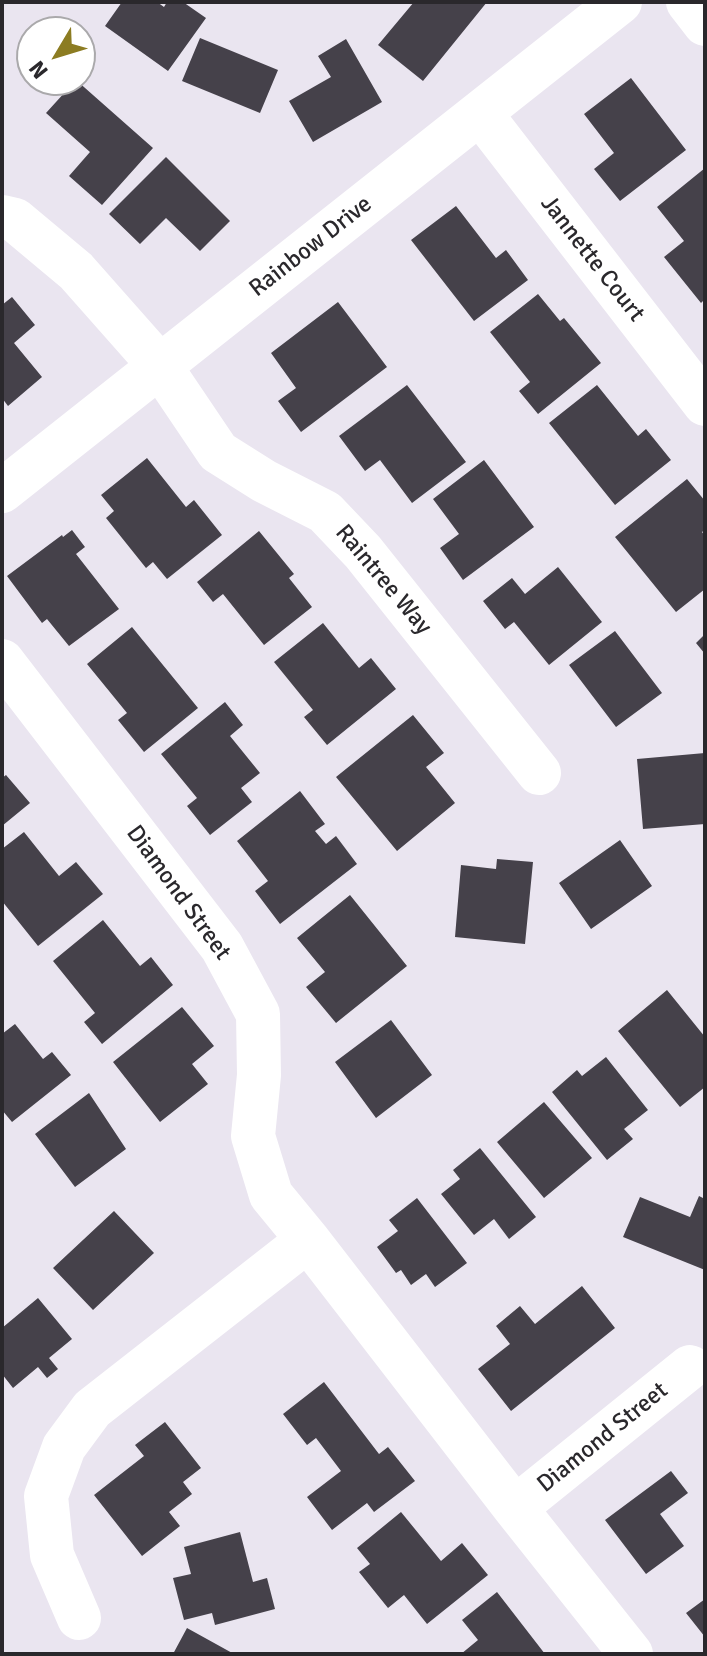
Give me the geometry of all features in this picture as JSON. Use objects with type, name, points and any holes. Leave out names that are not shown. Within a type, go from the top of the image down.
[{"type":"street","name":"Rainbow Drive","points":[[2,491],[620,2]]},
{"type":"street","points":[[688,2],[705,24]]},
{"type":"street","name":"Jannette Court","points":[[480,113],[705,404]]},
{"type":"street","name":"Raintree Way","points":[[2,217],[15,220],[76,271],[160,366],[218,452],[264,481],[325,512],[363,552],[539,773]]},
{"type":"street","name":"Diamond Street","points":[[2,661],[222,947],[258,1014],[259,1075],[253,1136],[271,1195],[631,1654]]},
{"type":"street","points":[[79,1618],[52,1555],[46,1496],[64,1447],[92,1409],[308,1240]]},
{"type":"street","name":"Diamond Street","points":[[515,1508],[690,1367]]},
{"type":"building","points":[[122,2],[157,2],[164,7],[167,2],[183,2],[206,18],[168,71],[105,26]]},
{"type":"building","points":[[414,2],[487,2],[423,81],[378,45]]},
{"type":"building","points":[[200,38],[278,70],[260,113],[182,81]]},
{"type":"building","points":[[346,39],[382,102],[313,142],[289,101],[331,77],[318,56]]},
{"type":"building","points":[[631,78],[686,150],[620,201],[594,169],[614,153],[584,114]]},
{"type":"building","points":[[61,96],[94,96],[153,148],[102,205],[69,176],[90,152],[46,113]]},
{"type":"building","points":[[166,157],[230,221],[200,251],[166,218],[140,244],[109,214]]},
{"type":"building","points":[[705,168],[705,299],[701,303],[664,257],[684,241],[657,207]]},
{"type":"building","points":[[456,206],[496,258],[506,250],[528,280],[474,321],[411,240]]},
{"type":"building","points":[[538,294],[560,321],[564,318],[601,363],[538,414],[519,391],[530,382],[490,332]]},
{"type":"building","points":[[12,297],[35,325],[14,343],[42,377],[8,406],[2,398],[2,305]]},
{"type":"building","points":[[338,302],[387,367],[301,432],[278,401],[296,388],[271,353]]},
{"type":"building","points":[[407,385],[466,462],[412,503],[380,460],[365,471],[339,436]]},
{"type":"building","points":[[597,385],[638,436],[646,429],[671,460],[615,505],[549,423]]},
{"type":"building","points":[[147,458],[186,507],[194,500],[222,535],[167,579],[153,562],[146,568],[106,518],[114,511],[101,495]]},
{"type":"building","points":[[484,460],[534,527],[463,580],[440,548],[459,534],[433,499]]},
{"type":"building","points":[[687,479],[705,501],[705,530],[702,532],[705,536],[705,589],[676,612],[615,537]]},
{"type":"building","points":[[72,530],[85,547],[76,554],[119,609],[69,646],[47,619],[42,623],[7,576]]},
{"type":"building","points":[[259,531],[294,574],[289,578],[312,607],[264,645],[223,594],[213,602],[197,582]]},
{"type":"building","points":[[558,567],[602,622],[549,665],[514,622],[505,629],[483,601],[512,578],[525,594]]},
{"type":"building","points":[[323,623],[359,668],[371,658],[396,689],[327,745],[304,717],[313,710],[274,662]]},
{"type":"building","points":[[132,627],[198,708],[144,752],[118,720],[127,713],[87,664]]},
{"type":"building","points":[[615,631],[662,693],[616,727],[569,665]]},
{"type":"building","points":[[705,634],[705,654],[696,643]]},
{"type":"building","points":[[225,702],[243,725],[230,736],[260,773],[241,788],[252,802],[210,835],[187,806],[197,798],[161,754]]},
{"type":"building","points":[[413,715],[444,753],[426,767],[455,803],[397,851],[336,777]]},
{"type":"building","points":[[705,753],[705,824],[643,829],[637,759]]},
{"type":"building","points":[[6,775],[30,803],[2,826],[2,778]]},
{"type":"building","points":[[300,791],[325,824],[315,831],[326,844],[336,836],[357,864],[280,924],[255,891],[268,881],[237,841]]},
{"type":"building","points":[[24,832],[59,876],[76,862],[103,894],[38,946],[2,901],[2,849]]},
{"type":"building","points":[[620,840],[652,886],[591,929],[559,883]]},
{"type":"building","points":[[497,859],[533,862],[525,944],[455,937],[461,865],[496,869]]},
{"type":"building","points":[[350,895],[407,966],[336,1023],[306,987],[325,972],[297,938]]},
{"type":"building","points":[[103,920],[140,966],[151,957],[173,985],[102,1044],[84,1022],[95,1013],[53,961]]},
{"type":"building","points":[[667,990],[705,1037],[705,1087],[680,1107],[618,1031]]},
{"type":"building","points":[[182,1007],[214,1046],[192,1064],[208,1084],[160,1122],[113,1062]]},
{"type":"building","points":[[391,1020],[432,1075],[376,1118],[335,1062]]},
{"type":"building","points":[[15,1024],[43,1059],[52,1052],[71,1075],[12,1122],[2,1110],[2,1034]]},
{"type":"building","points":[[606,1057],[648,1110],[624,1129],[633,1139],[607,1160],[552,1092],[577,1070],[582,1076]]},
{"type":"building","points":[[89,1093],[126,1149],[75,1187],[35,1134]]},
{"type":"building","points":[[544,1102],[592,1158],[544,1198],[497,1142]]},
{"type":"building","points":[[480,1148],[536,1217],[509,1239],[494,1219],[474,1235],[441,1194],[460,1179],[453,1170]]},
{"type":"building","points":[[699,1196],[705,1199],[705,1270],[623,1237],[640,1197],[690,1217]]},
{"type":"building","points":[[417,1198],[467,1263],[435,1287],[426,1274],[411,1285],[401,1270],[396,1273],[377,1247],[398,1231],[389,1220]]},
{"type":"building","points":[[114,1211],[154,1253],[93,1310],[53,1268]]},
{"type":"building","points":[[582,1286],[615,1328],[511,1411],[478,1369],[510,1344],[496,1326],[520,1306],[535,1324]]},
{"type":"building","points":[[38,1298],[72,1339],[49,1358],[58,1369],[47,1378],[38,1367],[13,1388],[2,1374],[2,1328]]},
{"type":"building","points":[[324,1382],[379,1454],[388,1447],[415,1481],[374,1512],[367,1503],[332,1530],[307,1497],[341,1471],[316,1438],[307,1445],[283,1414]]},
{"type":"building","points":[[165,1422],[201,1468],[183,1482],[192,1494],[169,1512],[180,1526],[142,1556],[94,1495],[144,1456],[135,1445]]},
{"type":"building","points":[[671,1471],[688,1493],[660,1514],[684,1546],[646,1574],[605,1520]]},
{"type":"building","points":[[401,1512],[441,1561],[462,1543],[488,1575],[427,1624],[404,1595],[388,1608],[359,1572],[370,1564],[357,1548]]},
{"type":"building","points":[[240,1532],[253,1582],[267,1578],[275,1609],[215,1625],[212,1613],[184,1620],[173,1578],[191,1574],[184,1547]]},
{"type":"building","points":[[497,1592],[545,1654],[461,1654],[478,1640],[462,1620]]},
{"type":"building","points":[[705,1599],[705,1637],[686,1613]]},
{"type":"building","points":[[187,1628],[234,1654],[173,1654]]}]
